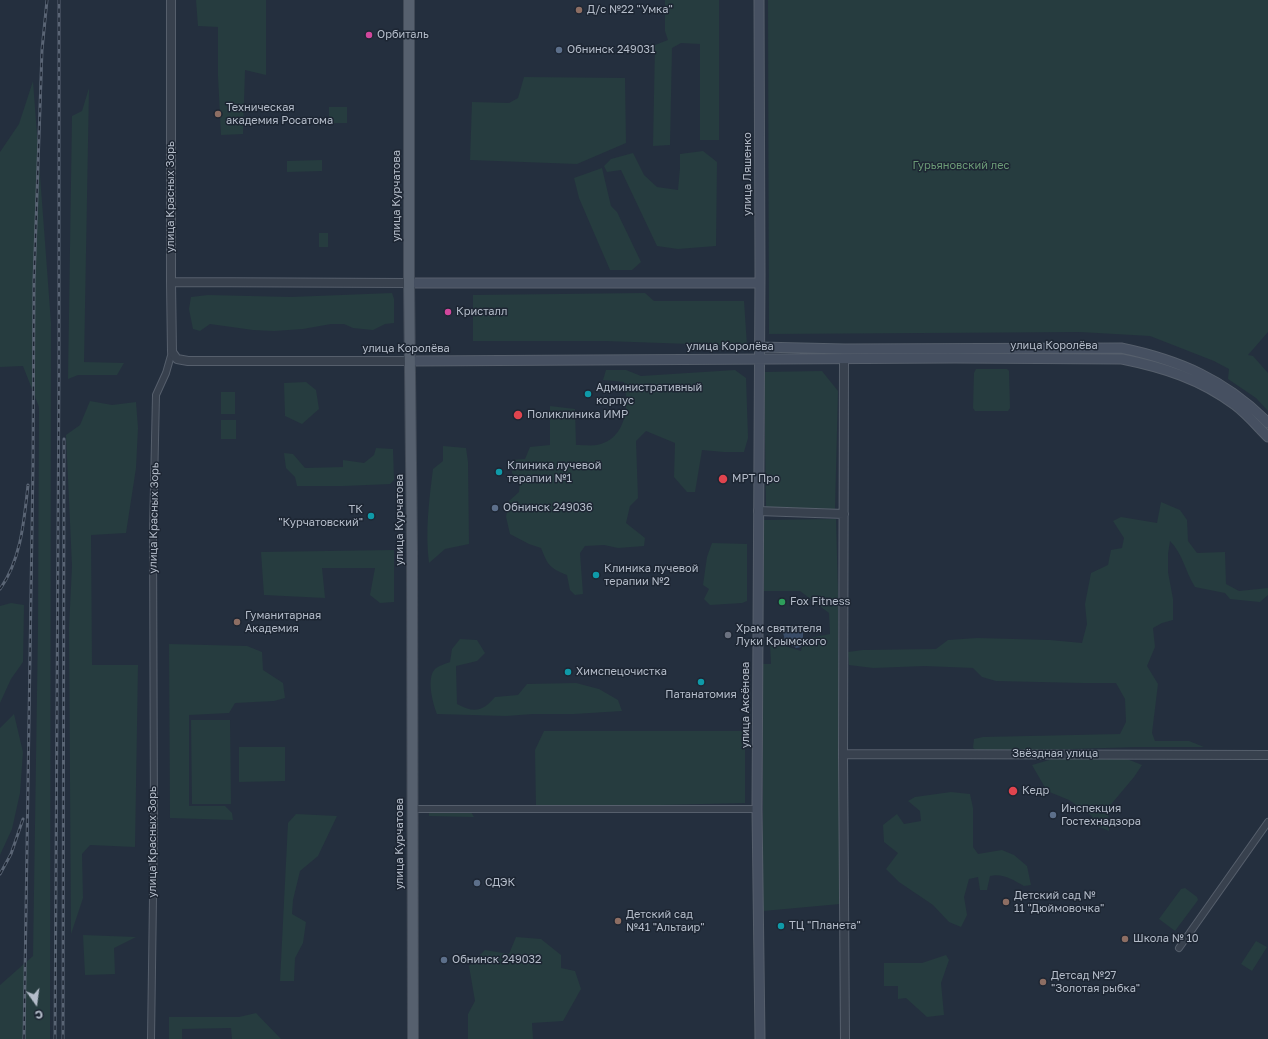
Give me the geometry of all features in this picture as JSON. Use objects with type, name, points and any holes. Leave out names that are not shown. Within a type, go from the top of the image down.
[{"type":"main road","name":"улица Курчатова","points":[[409,0],[409,283],[412,551],[412,1039]]},
{"type":"main road","name":"улица Ляшенко","points":[[759,0],[759,347]]},
{"type":"main road","points":[[409,283],[760,283]]},
{"type":"main road","name":"улица Королёва","points":[[759,347],[845,349],[1121,348],[1150,354],[1181,364],[1240,397],[1268,423]]},
{"type":"main road","name":"улица Аксёнова","points":[[759,347],[757,809],[760,1039]]},
{"type":"main road","points":[[844,359],[845,349]]},
{"type":"main road","name":"улица Королёва","points":[[410,361],[1122,358],[1178,373],[1212,390],[1235,405],[1268,437]]},
{"type":"street","name":"улица Красных Зорь","points":[[151,1039],[153,937],[153,532],[156,395],[166,373],[172,352],[171,0]]},
{"type":"street","points":[[171,282],[409,283]]},
{"type":"street","name":"улица Королёва","points":[[172,352],[177,359],[188,361],[410,361]]},
{"type":"street","points":[[844,359],[843,754],[845,1039]]},
{"type":"street","points":[[758,510],[844,514]]},
{"type":"street","name":"Звёздная улица","points":[[843,754],[1268,755]]},
{"type":"street","points":[[412,809],[757,809]]},
{"type":"street","points":[[1179,948],[1268,822]]},
{"type":"green space","points":[[196,0],[266,0],[266,75],[245,70],[243,134],[221,135],[218,76],[218,27],[198,26]]},
{"type":"green space","points":[[665,0],[719,0],[719,140],[700,140],[700,44],[681,43],[672,48],[670,145],[653,146],[655,45],[668,40],[665,31]]},
{"type":"green space","name":"Гурьяновский лес","points":[[768,0],[1268,0],[1268,332],[1248,355],[1253,356],[1268,373],[1268,411],[1256,398],[1228,379],[1229,369],[1214,361],[1150,336],[1080,332],[769,334]]},
{"type":"green space","points":[[524,77],[625,78],[626,143],[577,164],[470,160],[472,102],[509,103],[518,98]]},
{"type":"green space","points":[[33,81],[51,323],[50,1039],[0,1039],[0,985],[33,956],[38,627],[39,407],[23,366],[0,367],[0,152],[19,124]]},
{"type":"green space","points":[[89,88],[84,362],[124,363],[117,375],[78,375],[68,379],[72,116],[82,111]]},
{"type":"green space","points":[[329,107],[347,107],[347,123],[329,123]]},
{"type":"green space","points":[[703,151],[717,162],[716,246],[678,249],[657,246],[621,170],[607,172],[604,166],[611,159],[633,153],[644,175],[657,187],[678,190],[680,154]]},
{"type":"green space","points":[[322,160],[322,171],[287,172],[287,161]]},
{"type":"green space","points":[[602,168],[611,206],[617,212],[641,262],[632,270],[610,270],[579,198],[574,178]]},
{"type":"green space","points":[[319,233],[328,233],[328,247],[319,247]]},
{"type":"green space","points":[[392,293],[394,299],[394,323],[385,324],[373,330],[353,328],[344,324],[331,324],[303,329],[274,331],[253,330],[210,324],[200,331],[193,329],[189,309],[191,297],[208,295],[291,297]]},
{"type":"green space","points":[[645,293],[654,301],[744,301],[747,346],[605,341],[473,341],[473,295]]},
{"type":"green space","points":[[976,369],[1007,369],[1009,371],[1010,408],[1008,411],[975,411],[973,408],[974,373]]},
{"type":"green space","points":[[606,370],[626,370],[641,376],[735,370],[746,378],[748,438],[744,452],[702,450],[695,492],[687,492],[674,477],[675,443],[646,431],[636,441],[638,498],[630,506],[626,523],[645,538],[644,546],[618,548],[604,545],[585,546],[580,553],[583,594],[575,595],[570,590],[567,575],[556,570],[550,565],[541,548],[529,544],[510,534],[506,517],[509,501],[519,492],[520,481],[512,473],[512,460],[525,459],[530,447],[550,445],[550,406],[575,409],[576,445],[597,445],[607,442],[615,436],[624,420],[626,410],[626,391],[624,382],[603,380]]},
{"type":"green space","points":[[822,371],[838,391],[835,509],[766,507],[764,372]]},
{"type":"green space","points":[[306,382],[316,390],[319,409],[302,424],[285,416],[284,383]]},
{"type":"green space","points":[[221,392],[235,392],[235,414],[221,414]]},
{"type":"green space","points":[[90,401],[112,405],[136,402],[138,428],[136,468],[126,533],[91,535],[92,665],[138,665],[135,847],[90,845],[82,854],[83,898],[71,934],[69,628],[72,566],[66,435],[80,425]]},
{"type":"green space","points":[[221,420],[236,420],[236,439],[221,439]]},
{"type":"green space","points":[[443,446],[466,448],[468,462],[469,544],[445,549],[429,563],[427,528],[433,469],[443,461]]},
{"type":"green space","points":[[376,448],[393,449],[394,480],[390,484],[297,486],[295,477],[286,468],[284,453],[293,454],[305,468],[343,467],[343,460],[364,463],[374,455]]},
{"type":"green space","points":[[1161,502],[1180,510],[1187,520],[1188,541],[1197,553],[1225,552],[1226,584],[1239,591],[1268,588],[1268,595],[1260,602],[1230,599],[1225,593],[1195,587],[1178,551],[1170,541],[1168,572],[1173,599],[1173,620],[1162,623],[1153,628],[1155,647],[1147,666],[1158,684],[1152,733],[1155,741],[1189,741],[1204,747],[1136,747],[979,752],[973,748],[974,739],[983,737],[1120,734],[1126,722],[1125,699],[1116,683],[996,681],[982,677],[973,668],[925,666],[873,668],[849,665],[848,652],[863,650],[936,649],[948,640],[977,638],[1050,640],[1082,643],[1087,624],[1085,604],[1091,573],[1108,565],[1111,550],[1122,548],[1124,538],[1113,521],[1121,517],[1157,523]]},
{"type":"green space","points":[[836,519],[838,593],[840,904],[763,911],[763,664],[771,664],[770,643],[779,644],[801,651],[804,639],[830,634],[829,613],[800,591],[764,591],[764,520]]},
{"type":"green space","points":[[712,543],[747,544],[747,601],[742,603],[710,605],[704,599],[709,589],[703,585],[707,557]]},
{"type":"green space","points":[[394,550],[394,602],[380,603],[370,595],[375,568],[322,568],[325,598],[264,595],[261,552]]},
{"type":"green space","points":[[11,603],[24,605],[23,662],[11,679],[0,703],[0,606]]},
{"type":"green space","points":[[460,639],[477,640],[485,653],[477,661],[456,666],[457,704],[463,707],[478,710],[486,706],[495,697],[518,695],[527,684],[576,683],[599,689],[618,700],[622,711],[506,716],[437,714],[431,691],[432,673],[436,668],[450,662],[452,649]]},
{"type":"green space","points":[[169,644],[247,646],[262,652],[263,670],[283,683],[285,698],[274,701],[235,703],[229,713],[189,715],[189,806],[225,806],[232,813],[233,820],[170,818]]},
{"type":"green space","points":[[14,714],[23,752],[20,793],[12,829],[0,855],[0,728]]},
{"type":"green space","points":[[191,720],[230,720],[231,804],[192,804]]},
{"type":"green space","points":[[544,731],[745,731],[745,803],[536,808],[535,750]]},
{"type":"green space","points":[[239,747],[285,747],[285,781],[239,782]]},
{"type":"green space","points":[[1122,757],[1142,765],[1108,808],[1109,831],[1095,825],[1092,816],[1069,800],[1047,791],[1032,765],[1056,758]]},
{"type":"green space","points":[[951,792],[970,794],[973,808],[973,847],[978,854],[1002,850],[1014,855],[1027,866],[1031,885],[1024,886],[1008,878],[995,875],[990,876],[987,890],[980,890],[978,877],[969,879],[964,897],[967,915],[961,927],[949,922],[933,905],[899,882],[886,869],[898,853],[884,842],[883,825],[897,814],[904,824],[921,821],[920,811],[908,801],[915,797]]},
{"type":"green space","points":[[429,811],[471,812],[474,817],[429,816]]},
{"type":"green space","points":[[296,814],[337,816],[318,856],[300,871],[293,900],[292,914],[306,922],[303,943],[295,958],[294,981],[280,981],[288,823]]},
{"type":"green space","points":[[1185,888],[1197,897],[1198,900],[1175,931],[1159,919],[1181,889]]},
{"type":"green space","points":[[83,935],[136,937],[114,948],[115,974],[85,975]]},
{"type":"green space","points":[[516,937],[541,939],[561,955],[561,968],[575,971],[581,989],[563,1021],[532,1023],[533,1039],[468,1039],[468,1014],[475,1001],[469,966],[485,950],[509,954]]},
{"type":"green space","points":[[1256,941],[1267,947],[1252,971],[1241,964]]},
{"type":"green space","points":[[946,955],[949,960],[941,983],[944,1015],[927,1017],[906,998],[898,999],[898,986],[884,986],[884,963],[922,963]]},
{"type":"green space","points":[[256,1013],[281,1039],[232,1039],[231,1028],[182,1029],[182,1039],[169,1039],[169,1017],[239,1017]]},
{"type":"water","points":[[789,629],[800,630],[803,633],[801,647],[796,648],[785,640],[783,633]]},
{"type":"railway","points":[[24,1039],[33,465],[34,281],[42,50],[47,0]]},
{"type":"railway","points":[[55,1039],[59,370],[59,0]]},
{"type":"railway","points":[[63,1039],[64,439]]},
{"type":"railway","points":[[0,589],[13,566],[17,553],[23,526],[28,485]]},
{"type":"railway","points":[[0,874],[11,854],[23,819]]},
{"type":"place","name":"Д/с №22 \"Умка\"","points":[[579,10]]},
{"type":"place","name":"Орбиталь","points":[[369,35]]},
{"type":"place","name":"Обнинск 249031","points":[[559,50]]},
{"type":"place","name":"Техническая академия Росатома","points":[[218,114]]},
{"type":"place","name":"Кристалл","points":[[448,312]]},
{"type":"place","name":"Административный корпус","points":[[588,394]]},
{"type":"place","name":"Поликлиника ИМР","points":[[518,415]]},
{"type":"place","name":"Клиника лучевой терапии №1","points":[[499,472]]},
{"type":"place","name":"МРТ Про","points":[[723,479]]},
{"type":"place","name":"Обнинск 249036","points":[[495,508]]},
{"type":"place","name":"ТК \"Курчатовский\"","points":[[371,516]]},
{"type":"place","name":"Клиника лучевой терапии №2","points":[[596,575]]},
{"type":"place","name":"Fox Fitness","points":[[782,602]]},
{"type":"place","name":"Гуманитарная Академия","points":[[237,622]]},
{"type":"place","name":"Храм святителя Луки Крымского","points":[[728,635]]},
{"type":"place","name":"Химспецочистка","points":[[568,672]]},
{"type":"place","name":"Патанатомия","points":[[701,682]]},
{"type":"place","name":"Кедр","points":[[1013,791]]},
{"type":"place","name":"Инспекция Гостехнадзора","points":[[1053,815]]},
{"type":"place","name":"СДЭК","points":[[477,883]]},
{"type":"place","name":"Детский сад № 11 \"Дюймовочка\"","points":[[1006,902]]},
{"type":"place","name":"Детский сад №41 \"Альтаир\"","points":[[618,921]]},
{"type":"place","name":"ТЦ \"Планета\"","points":[[781,926]]},
{"type":"place","name":"Школа № 10","points":[[1125,939]]},
{"type":"place","name":"Обнинск 249032","points":[[444,960]]},
{"type":"place","name":"Детсад №27 \"Золотая рыбка\"","points":[[1043,982]]}]
